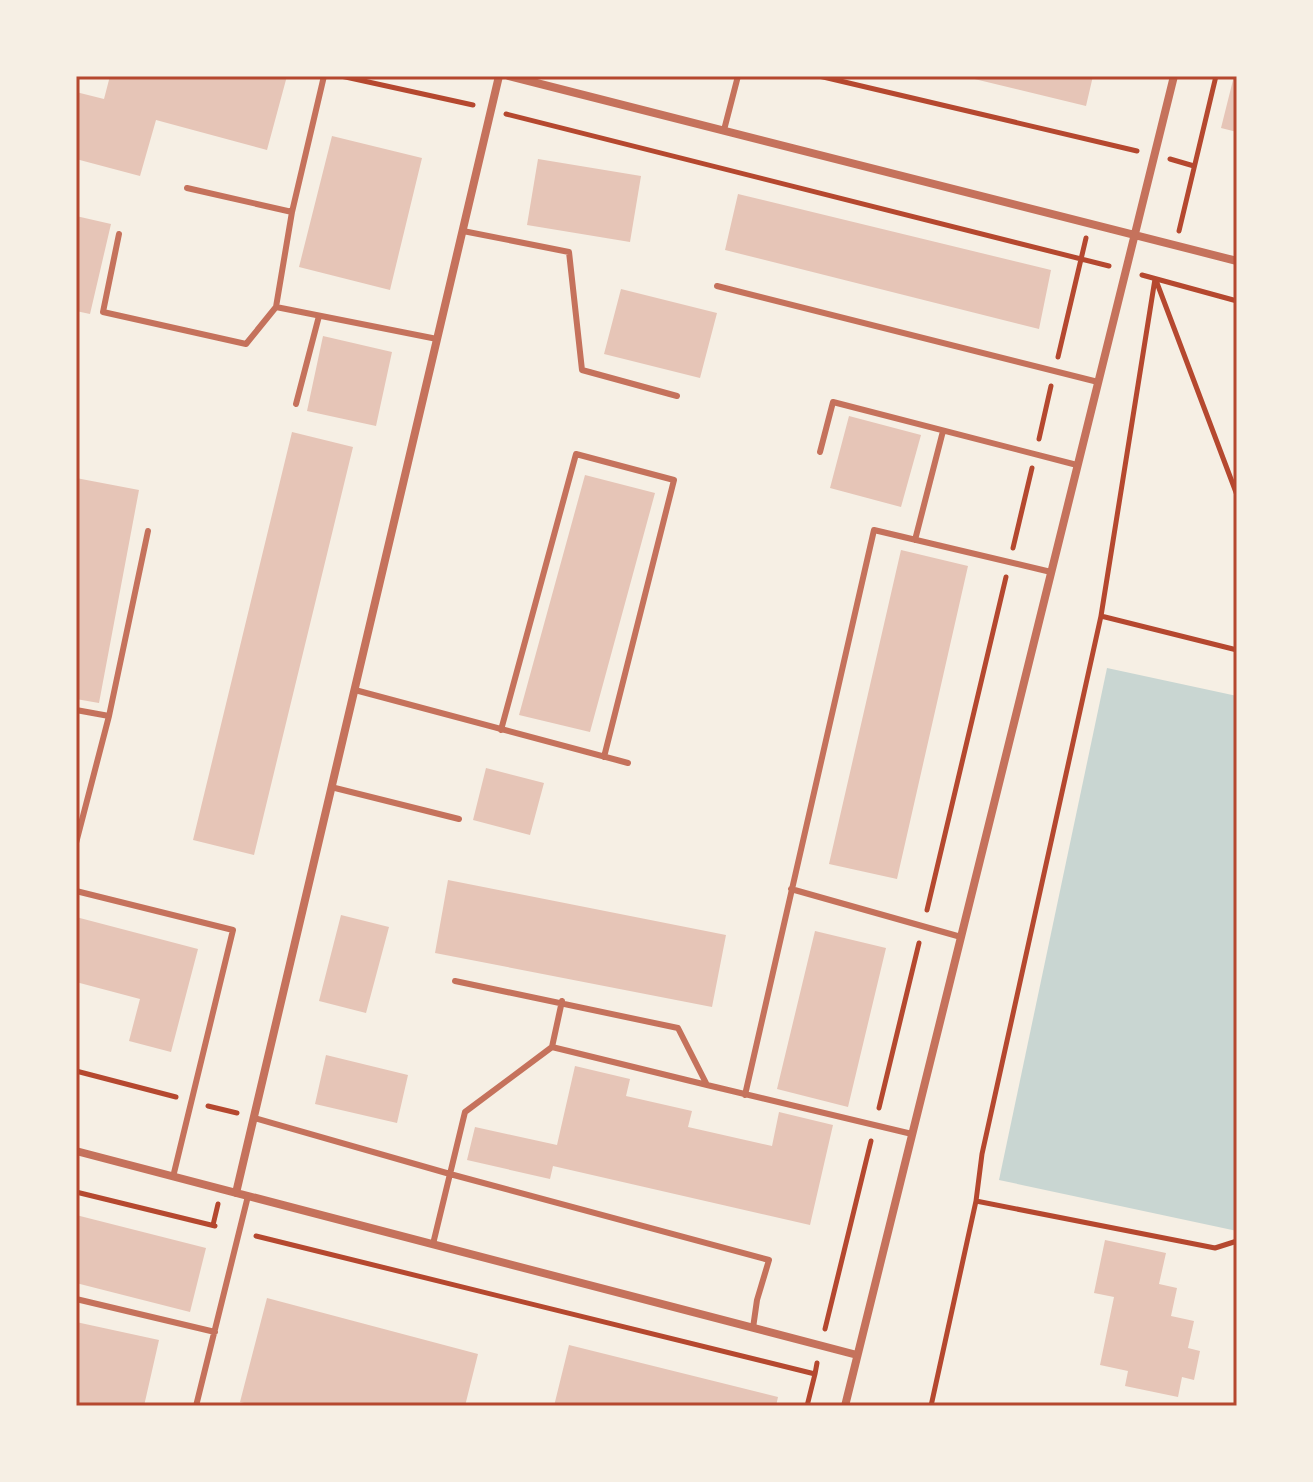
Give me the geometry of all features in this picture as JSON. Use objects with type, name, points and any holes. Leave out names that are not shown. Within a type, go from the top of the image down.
[{"type":"street","points":[[236,1193],[499,76]]},
{"type":"street","points":[[509,76],[1237,261]]},
{"type":"street","points":[[845,1406],[1174,76]]},
{"type":"street","points":[[76,1151],[857,1355]]},
{"type":"lane","points":[[119,234],[103,312],[246,344],[276,307],[292,212],[324,76]]},
{"type":"lane","points":[[724,130],[738,76]]},
{"type":"lane","points":[[187,188],[292,212]]},
{"type":"lane","points":[[463,231],[569,252],[582,370],[677,396]]},
{"type":"lane","points":[[717,286],[1098,382]]},
{"type":"lane","points":[[276,307],[437,339]]},
{"type":"lane","points":[[296,404],[319,316]]},
{"type":"lane","points":[[820,452],[833,402],[1077,465]]},
{"type":"lane","points":[[915,540],[943,431]]},
{"type":"lane","points":[[501,730],[576,454],[674,480],[604,757]]},
{"type":"lane","points":[[745,1095],[874,530],[1051,572]]},
{"type":"lane","points":[[76,843],[109,716],[148,531]]},
{"type":"lane","points":[[355,690],[628,763]]},
{"type":"lane","points":[[76,710],[109,716]]},
{"type":"lane","points":[[331,787],[459,819]]},
{"type":"lane","points":[[791,889],[961,937]]},
{"type":"lane","points":[[76,891],[233,930],[173,1177]]},
{"type":"lane","points":[[455,981],[562,1001],[678,1028],[707,1085]]},
{"type":"lane","points":[[433,1244],[465,1112],[552,1047],[562,1001]]},
{"type":"lane","points":[[552,1047],[912,1134]]},
{"type":"lane","points":[[254,1118],[769,1260],[757,1300],[753,1328]]},
{"type":"lane","points":[[196,1406],[248,1196]]},
{"type":"lane","points":[[76,1299],[215,1332]]},
{"type":"path","points":[[341,76],[491,110],[1237,301]]},
{"type":"path","points":[[819,76],[1154,155]]},
{"type":"path","points":[[1175,245],[1216,76]]},
{"type":"path","points":[[807,1406],[1090,222]]},
{"type":"path","points":[[1155,279],[1237,495]]},
{"type":"path","points":[[931,1406],[976,1201],[982,1154],[1101,616],[1155,279]]},
{"type":"path","points":[[1101,616],[1237,650]]},
{"type":"path","points":[[76,1071],[254,1118]]},
{"type":"path","points":[[76,1192],[815,1374]]},
{"type":"path","points":[[976,1201],[1215,1248],[1237,1241]]},
{"type":"shaded area","points":[[1107,668],[1237,696],[1237,1231],[999,1180]]},
{"type":"building","points":[[110,76],[287,76],[267,150],[156,120],[140,176],[76,159],[76,92],[104,99]]},
{"type":"building","points":[[962,76],[1093,76],[1086,106]]},
{"type":"building","points":[[1234,76],[1237,76],[1237,132],[1221,128]]},
{"type":"building","points":[[332,136],[422,158],[390,290],[299,267]]},
{"type":"building","points":[[538,159],[641,176],[630,242],[527,225]]},
{"type":"building","points":[[738,194],[1051,270],[1039,329],[725,250]]},
{"type":"building","points":[[76,216],[111,224],[90,314],[76,311]]},
{"type":"building","points":[[621,289],[717,313],[700,378],[604,354]]},
{"type":"building","points":[[323,336],[392,352],[376,426],[307,411]]},
{"type":"building","points":[[849,416],[921,435],[901,507],[830,488]]},
{"type":"building","points":[[292,432],[353,447],[254,855],[193,840]]},
{"type":"building","points":[[585,475],[655,493],[590,732],[519,715]]},
{"type":"building","points":[[76,478],[139,490],[99,703],[76,699]]},
{"type":"building","points":[[901,550],[968,566],[897,879],[829,864]]},
{"type":"building","points":[[486,768],[544,783],[530,835],[473,820]]},
{"type":"building","points":[[448,880],[726,935],[712,1007],[435,953]]},
{"type":"building","points":[[341,915],[389,927],[366,1013],[319,1001]]},
{"type":"building","points":[[76,917],[198,949],[171,1052],[129,1041],[140,999],[76,982]]},
{"type":"building","points":[[815,931],[886,948],[848,1107],[777,1089]]},
{"type":"building","points":[[326,1055],[408,1075],[397,1123],[315,1104]]},
{"type":"building","points":[[575,1066],[630,1079],[626,1096],[692,1111],[688,1127],[772,1146],[779,1112],[833,1125],[810,1225],[553,1166],[550,1179],[467,1160],[475,1127],[557,1145]]},
{"type":"building","points":[[76,1215],[206,1248],[190,1312],[76,1283]]},
{"type":"building","points":[[1105,1240],[1166,1253],[1159,1284],[1177,1288],[1171,1316],[1194,1321],[1188,1348],[1200,1351],[1194,1380],[1182,1377],[1178,1397],[1125,1386],[1128,1371],[1100,1365],[1114,1297],[1094,1293]]},
{"type":"building","points":[[267,1298],[478,1354],[465,1406],[257,1406],[240,1402]]},
{"type":"building","points":[[76,1322],[159,1340],[144,1406],[76,1406]]},
{"type":"building","points":[[569,1345],[778,1397],[776,1406],[554,1406]]}]
